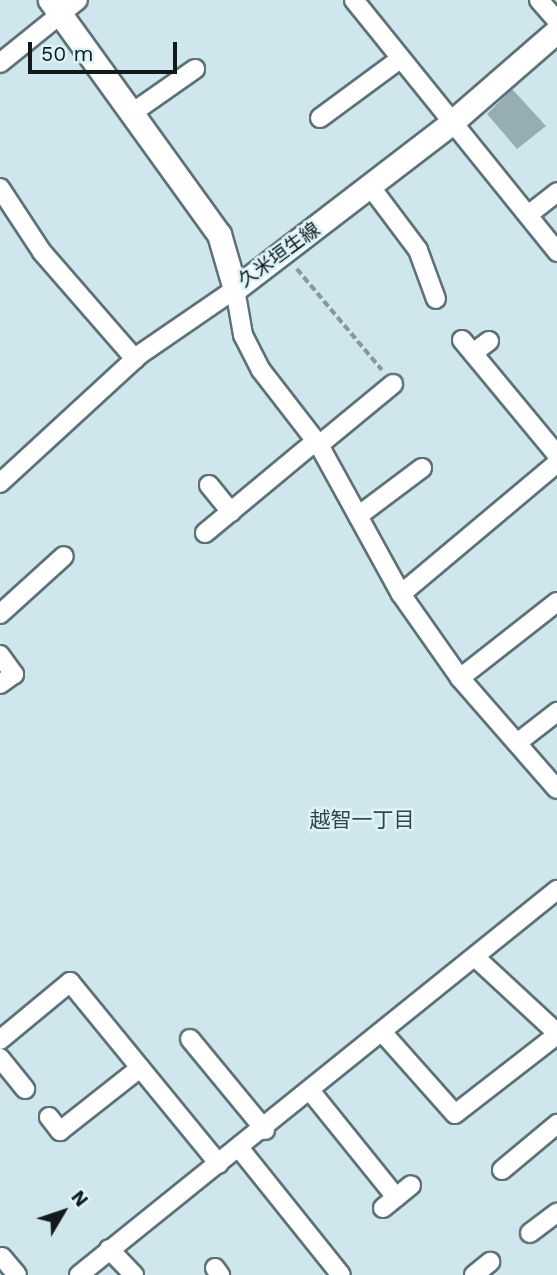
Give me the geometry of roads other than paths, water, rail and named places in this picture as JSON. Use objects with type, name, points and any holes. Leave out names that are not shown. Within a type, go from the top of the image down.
[{"type":"main road","name":"久米垣生線","points":[[63,5],[132,113],[219,234],[235,289],[284,254],[451,123],[557,30]]},
{"type":"street","points":[[354,0],[557,252]]},
{"type":"street","points":[[539,0],[557,30]]},
{"type":"street","points":[[0,63],[63,5]]},
{"type":"street","points":[[320,118],[400,59]]},
{"type":"street","points":[[132,113],[195,69]]},
{"type":"street","points":[[370,186],[418,250],[436,299]]},
{"type":"street","points":[[0,188],[42,252],[135,359]]},
{"type":"street","points":[[528,215],[557,192]]},
{"type":"street","points":[[0,483],[135,359],[235,289],[243,335],[261,370],[318,443],[401,594],[460,678],[557,789]]},
{"type":"street","points":[[401,594],[556,463],[467,347],[489,341]]},
{"type":"street","points":[[205,533],[393,384]]},
{"type":"street","points":[[358,516],[422,468]]},
{"type":"street","points":[[209,485],[230,512]]},
{"type":"street","points":[[0,614],[64,556]]},
{"type":"street","points":[[460,678],[557,602]]},
{"type":"street","points":[[0,655],[14,674],[0,684]]},
{"type":"street","points":[[517,743],[557,712]]},
{"type":"street","points":[[79,1275],[312,1093],[557,890]]},
{"type":"street","points":[[383,1034],[455,1114],[556,1033],[475,957]]},
{"type":"street","points":[[0,1040],[70,982],[219,1164]]},
{"type":"street","points":[[190,1039],[265,1130]]},
{"type":"street","points":[[0,1058],[25,1089]]},
{"type":"street","points":[[49,1117],[60,1131],[140,1068]]},
{"type":"street","points":[[312,1093],[390,1203],[411,1185]]},
{"type":"street","points":[[502,1170],[557,1124]]},
{"type":"street","points":[[240,1149],[341,1275]]},
{"type":"street","points":[[530,1233],[557,1213]]},
{"type":"street","points":[[109,1250],[134,1275]]},
{"type":"street","points":[[2,1257],[17,1275]]},
{"type":"street","points":[[474,1275],[490,1262]]},
{"type":"district","name":"越智一丁目","points":[[362,820]]}]
